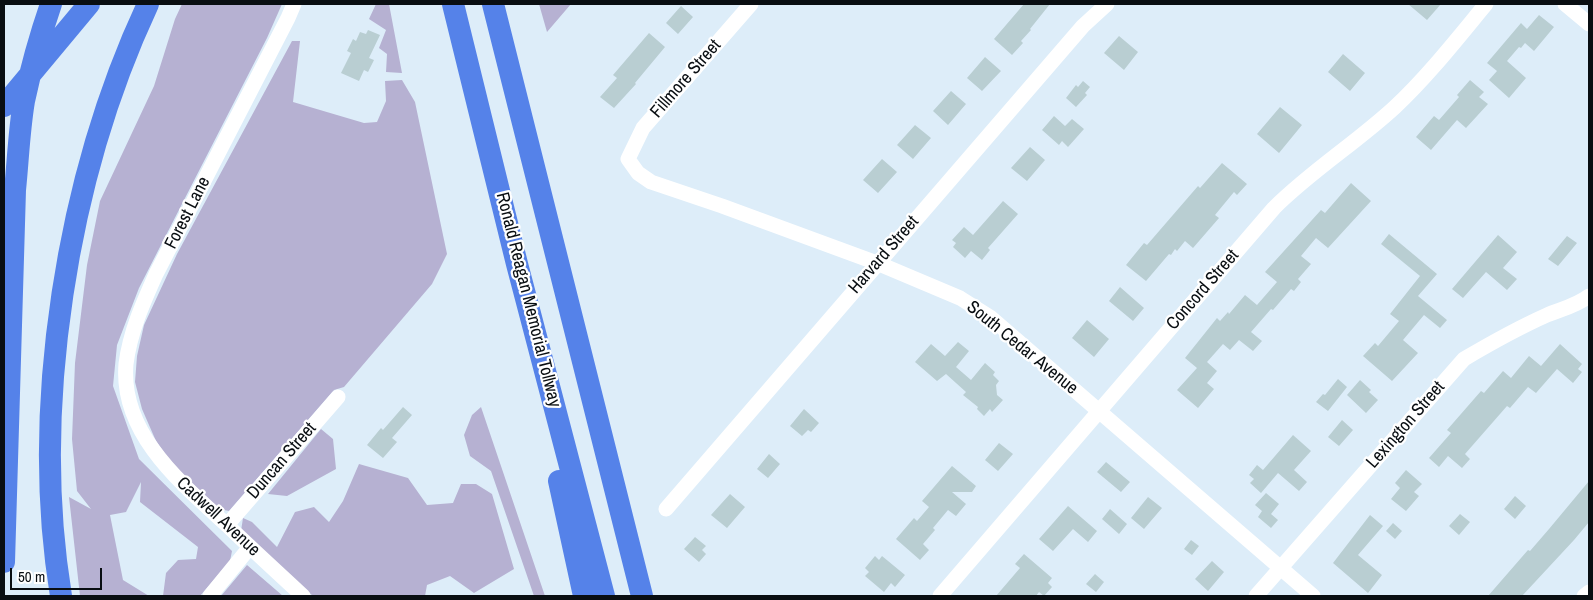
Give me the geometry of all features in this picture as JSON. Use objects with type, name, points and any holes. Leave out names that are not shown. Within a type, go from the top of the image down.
[{"type":"highway","points":[[4,562],[15,190],[24,102],[35,55],[51,4]]},
{"type":"highway","points":[[4,106],[88,4]]},
{"type":"highway","points":[[61,596],[57,573],[49,467],[54,370],[64,283],[94,150],[118,78],[148,4]]},
{"type":"highway","name":"Ronald Reagan Memorial Tollway","points":[[454,4],[517,264],[604,596]]},
{"type":"highway","points":[[493,4],[642,596]]},
{"type":"highway","points":[[517,264],[560,488],[584,596]]},
{"type":"street","name":"Forest Lane","points":[[142,431],[128,393],[126,366],[131,339],[140,310],[156,274],[294,4]]},
{"type":"street","name":"Fillmore Street","points":[[628,159],[643,128],[751,4]]},
{"type":"street","name":"Harvard Street","points":[[666,509],[1083,26],[1107,4]]},
{"type":"street","name":"Concord Street","points":[[940,596],[1274,208],[1396,106],[1486,4]]},
{"type":"street","points":[[1566,4],[1589,24]]},
{"type":"street","name":"South Cedar Avenue","points":[[628,159],[638,174],[651,182],[877,263],[960,298],[984,313],[1313,596]]},
{"type":"street","name":"Lexington Street","points":[[1256,596],[1464,360],[1499,338],[1548,315],[1574,306],[1589,296]]},
{"type":"street","name":"Duncan Street","points":[[227,525],[338,397]]},
{"type":"street","name":"Cadwell Avenue","points":[[142,431],[156,456],[180,482],[303,596]]},
{"type":"street","points":[[210,596],[250,547]]},
{"type":"street","points":[[1584,596],[1589,592]]},
{"type":"shaded area","points":[[182,4],[282,4],[267,38],[139,288],[117,345],[113,386],[139,459],[232,551],[230,561],[200,596],[163,596],[166,573],[178,560],[196,559],[198,547],[140,502],[141,482],[126,512],[110,515],[123,580],[149,596],[80,596],[69,497],[91,509],[77,491],[72,439],[75,363],[87,265],[100,201],[154,86],[175,19]]},
{"type":"shaded area","points":[[376,4],[389,4],[402,73],[386,72],[387,54],[379,48],[386,30],[369,19]]},
{"type":"shaded area","points":[[539,4],[571,4],[547,32]]},
{"type":"shaded area","points":[[292,41],[300,41],[293,102],[364,123],[377,122],[386,101],[385,81],[402,80],[415,102],[447,254],[432,284],[344,387],[334,390],[229,511],[219,509],[179,474],[156,441],[142,409],[135,382],[137,356],[144,325],[177,254]]},
{"type":"shaded area","points":[[481,407],[545,596],[534,596],[491,471],[470,456],[464,435],[472,415]]},
{"type":"shaded area","points":[[321,429],[333,439],[336,469],[287,496],[268,494]]},
{"type":"shaded area","points":[[359,464],[408,478],[427,505],[453,503],[461,484],[476,484],[492,494],[514,569],[474,593],[450,576],[427,585],[425,596],[313,596],[241,531],[243,518],[252,522],[277,547],[295,512],[314,507],[329,522],[343,501]]},
{"type":"shaded area","points":[[247,565],[283,596],[221,596]]},
{"type":"building","points":[[1024,4],[1050,4],[1021,41],[1023,43],[1012,55],[994,39]]},
{"type":"building","points":[[1408,4],[1441,4],[1427,20]]},
{"type":"building","points":[[681,6],[693,17],[678,34],[666,23]]},
{"type":"building","points":[[1539,15],[1554,27],[1534,51],[1525,43],[1507,61],[1526,78],[1509,98],[1489,80],[1497,71],[1487,63],[1521,23],[1527,29]]},
{"type":"building","points":[[368,30],[380,35],[369,58],[374,60],[368,72],[364,70],[359,81],[341,73],[351,53],[347,51],[353,39],[356,41],[360,32],[366,34]]},
{"type":"building","points":[[649,33],[665,47],[614,108],[600,97],[617,78],[613,75]]},
{"type":"building","points":[[1119,36],[1138,52],[1124,70],[1104,53]]},
{"type":"building","points":[[1343,54],[1365,73],[1350,91],[1328,72]]},
{"type":"building","points":[[985,57],[1001,71],[982,91],[967,78]]},
{"type":"building","points":[[1470,80],[1484,92],[1479,97],[1488,104],[1466,128],[1457,120],[1431,150],[1416,137],[1434,116],[1439,120],[1459,97],[1457,95]]},
{"type":"building","points":[[1083,81],[1090,87],[1085,93],[1087,95],[1076,107],[1066,98],[1076,85],[1078,87]]},
{"type":"building","points":[[951,91],[966,104],[948,125],[933,111]]},
{"type":"building","points":[[1280,107],[1302,125],[1279,153],[1257,134]]},
{"type":"building","points":[[1054,116],[1065,126],[1072,119],[1084,129],[1068,147],[1062,141],[1059,145],[1042,130]]},
{"type":"building","points":[[915,125],[931,138],[913,159],[897,145]]},
{"type":"building","points":[[1030,147],[1045,160],[1027,181],[1011,168]]},
{"type":"building","points":[[882,159],[897,172],[878,193],[863,180]]},
{"type":"building","points":[[1222,163],[1247,184],[1237,195],[1234,192],[1215,215],[1219,218],[1193,248],[1185,241],[1177,251],[1175,249],[1171,255],[1169,254],[1146,281],[1126,265],[1144,243],[1147,245],[1198,186],[1200,188]]},
{"type":"building","points":[[1351,183],[1371,201],[1328,248],[1316,238],[1301,256],[1311,264],[1298,279],[1301,282],[1294,291],[1291,289],[1251,332],[1262,341],[1253,351],[1239,340],[1230,350],[1223,344],[1207,362],[1217,371],[1207,383],[1214,389],[1198,408],[1177,390],[1197,368],[1185,358],[1217,318],[1220,321],[1228,312],[1229,314],[1245,295],[1257,305],[1277,282],[1265,272],[1321,210],[1325,213]]},
{"type":"building","points":[[1003,201],[1018,214],[988,248],[990,250],[982,260],[971,251],[965,258],[953,247],[956,243],[952,240],[964,227],[973,235]]},
{"type":"building","points":[[1389,234],[1437,274],[1418,296],[1447,320],[1440,328],[1424,315],[1403,340],[1418,353],[1392,381],[1363,356],[1375,343],[1378,346],[1399,321],[1390,314],[1420,276],[1381,244]]},
{"type":"building","points":[[1498,235],[1517,252],[1503,268],[1517,279],[1507,290],[1486,272],[1463,298],[1452,289]]},
{"type":"building","points":[[1567,236],[1577,243],[1558,266],[1548,259]]},
{"type":"building","points":[[1120,287],[1144,308],[1133,321],[1109,301]]},
{"type":"building","points":[[1087,320],[1109,339],[1094,357],[1072,338]]},
{"type":"building","points":[[958,342],[969,351],[956,367],[971,380],[985,363],[995,372],[993,375],[999,381],[996,385],[997,395],[1003,400],[992,412],[990,409],[984,416],[977,409],[978,407],[963,395],[966,392],[946,374],[937,381],[915,362],[931,344],[945,356]]},
{"type":"building","points":[[1560,344],[1582,364],[1578,369],[1582,372],[1573,383],[1557,369],[1536,393],[1528,387],[1510,408],[1507,406],[1465,454],[1470,459],[1462,468],[1448,456],[1439,467],[1429,458],[1451,433],[1447,430],[1481,391],[1484,393],[1503,371],[1511,378],[1529,356],[1541,366]]},
{"type":"building","points":[[1338,379],[1347,387],[1328,411],[1316,402],[1323,394],[1325,395]]},
{"type":"building","points":[[1360,380],[1378,400],[1366,413],[1347,395]]},
{"type":"building","points":[[403,407],[412,415],[392,438],[397,442],[383,458],[367,445],[381,428],[383,430]]},
{"type":"building","points":[[804,409],[819,423],[811,432],[808,430],[802,436],[790,426]]},
{"type":"building","points":[[1342,420],[1353,430],[1339,446],[1328,437]]},
{"type":"building","points":[[1293,435],[1311,451],[1294,470],[1307,482],[1299,491],[1278,473],[1261,493],[1250,483],[1254,479],[1249,475],[1257,465],[1263,470]]},
{"type":"building","points":[[999,443],[1013,454],[998,471],[985,460]]},
{"type":"building","points":[[769,454],[780,464],[768,478],[757,469]]},
{"type":"building","points":[[1106,462],[1130,482],[1121,492],[1097,472]]},
{"type":"building","points":[[952,466],[976,486],[972,492],[952,492],[966,504],[956,516],[948,510],[933,528],[935,530],[923,544],[929,550],[920,560],[896,539],[914,518],[917,521],[929,507],[922,501]]},
{"type":"building","points":[[1406,470],[1422,484],[1414,492],[1419,496],[1406,511],[1391,499],[1400,488],[1395,483]]},
{"type":"building","points":[[1589,481],[1589,522],[1574,540],[1522,596],[1488,596],[1528,550],[1530,551]]},
{"type":"building","points":[[1266,493],[1279,504],[1271,514],[1278,520],[1271,528],[1258,517],[1262,511],[1255,505]]},
{"type":"building","points":[[730,494],[745,507],[727,528],[711,515]]},
{"type":"building","points":[[1515,496],[1526,506],[1515,519],[1504,509]]},
{"type":"building","points":[[1148,497],[1162,508],[1144,529],[1131,518]]},
{"type":"building","points":[[1068,506],[1097,531],[1088,542],[1073,529],[1053,551],[1039,539]]},
{"type":"building","points":[[1110,509],[1127,524],[1119,534],[1102,519]]},
{"type":"building","points":[[1460,514],[1470,522],[1459,535],[1449,526]]},
{"type":"building","points":[[1370,515],[1383,526],[1358,555],[1382,575],[1368,593],[1333,563]]},
{"type":"building","points":[[1393,523],[1402,531],[1395,539],[1386,531]]},
{"type":"building","points":[[695,537],[706,546],[702,550],[706,554],[699,562],[684,549]]},
{"type":"building","points":[[1191,540],[1199,546],[1192,555],[1184,549]]},
{"type":"building","points":[[1024,554],[1052,578],[1048,583],[1052,587],[1044,596],[1039,592],[1036,596],[996,596],[1020,568],[1015,564]]},
{"type":"building","points":[[875,556],[879,560],[882,556],[905,575],[895,587],[891,583],[884,592],[865,576],[869,572],[865,568]]},
{"type":"building","points":[[1212,561],[1224,572],[1208,591],[1195,579]]},
{"type":"building","points":[[1095,574],[1104,582],[1096,592],[1086,584]]}]
